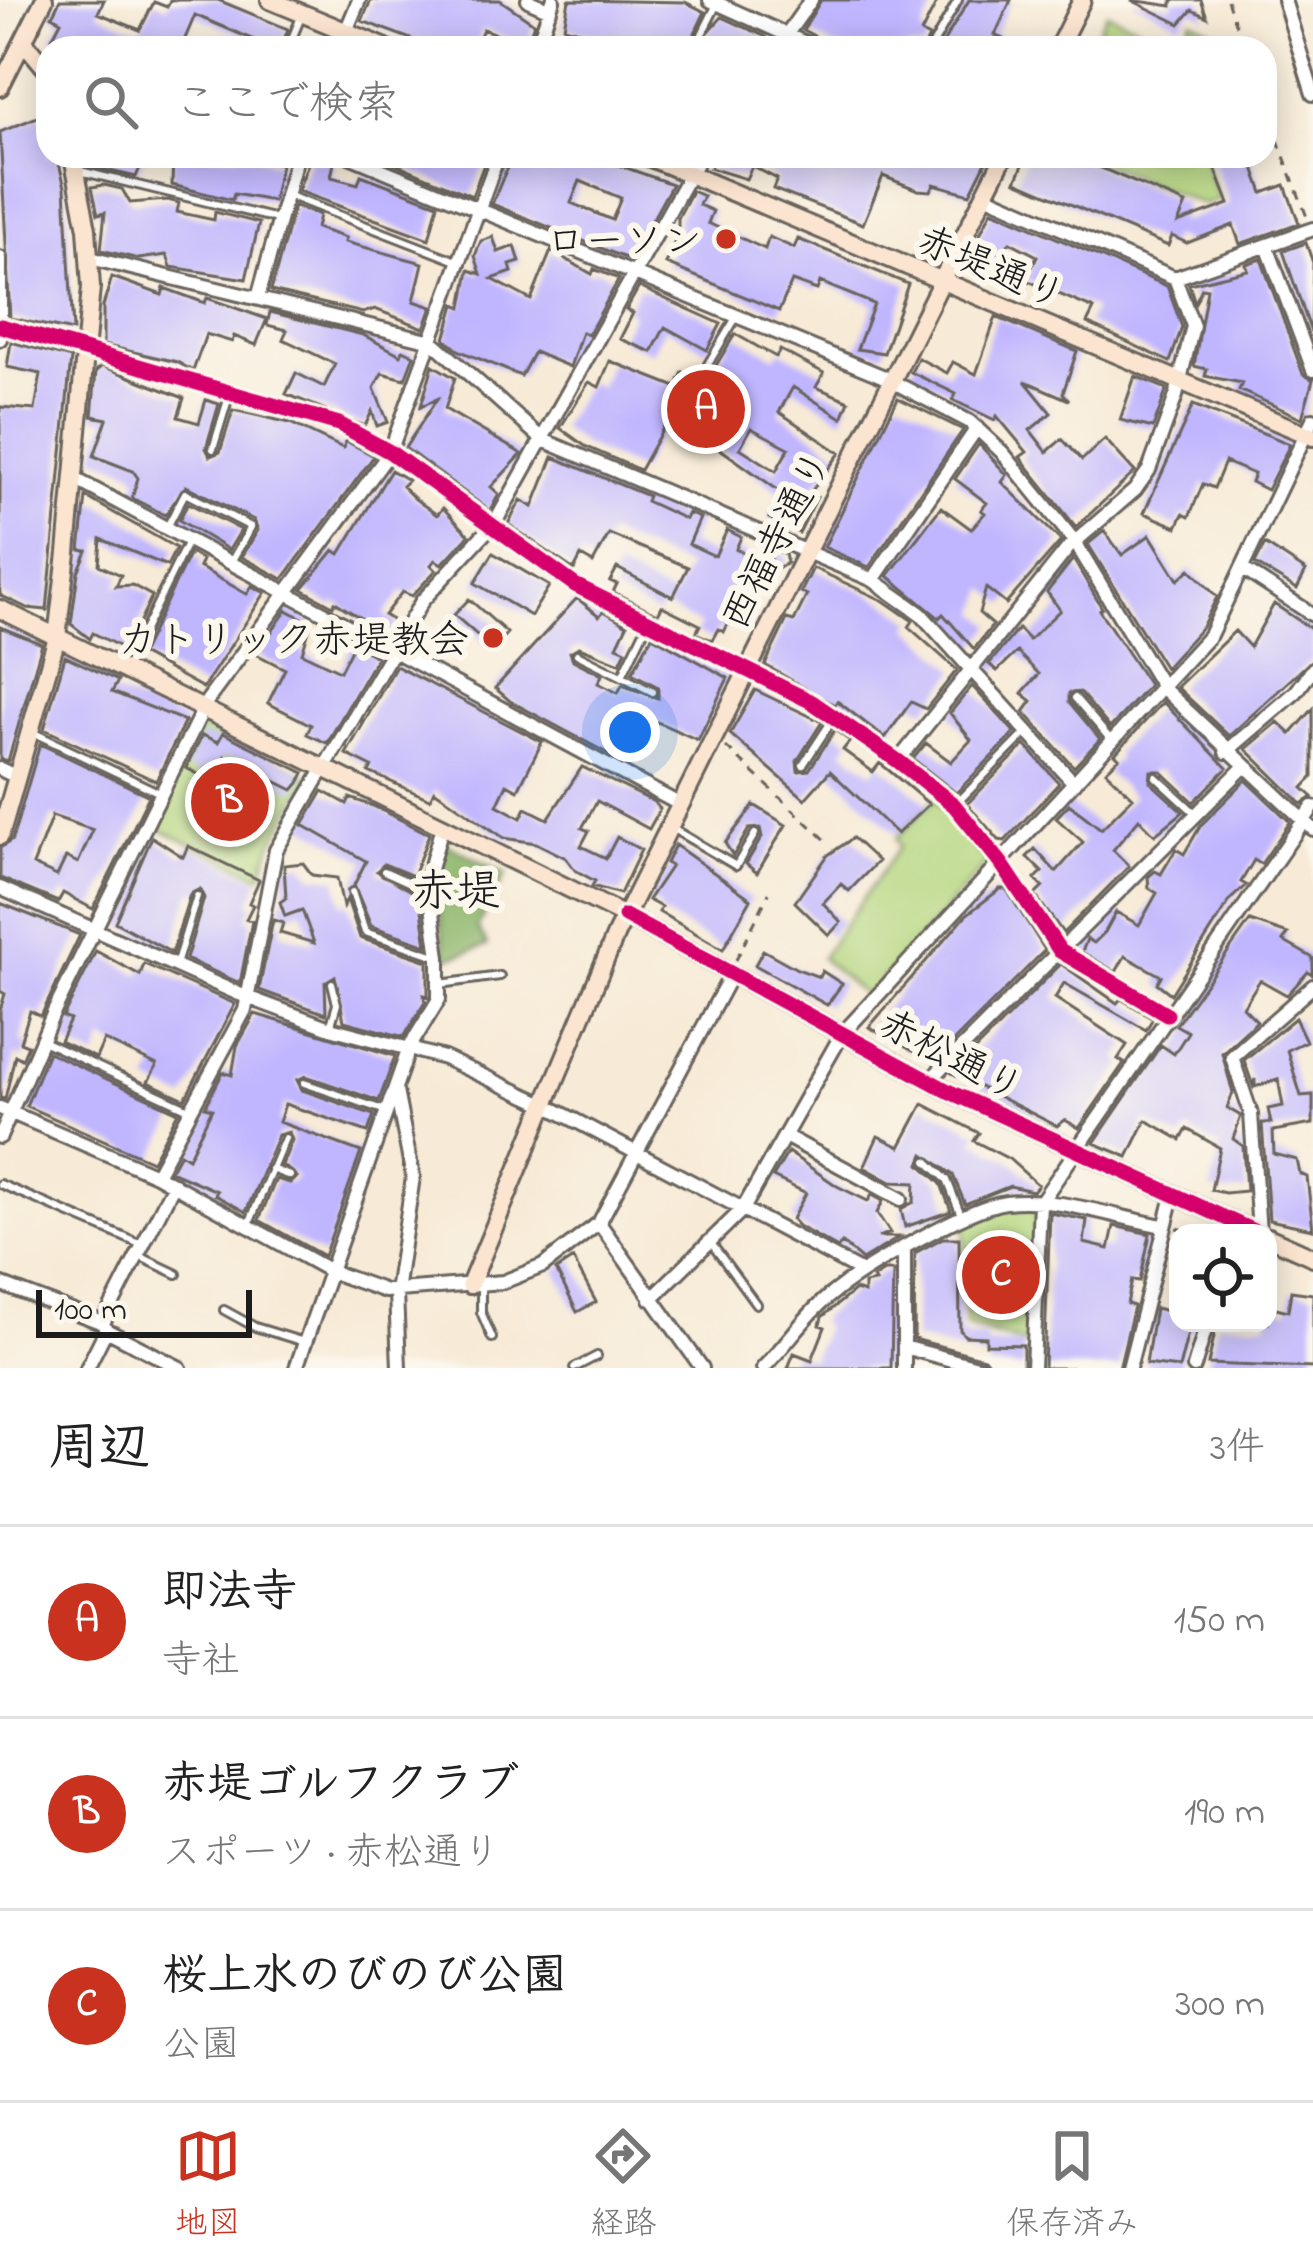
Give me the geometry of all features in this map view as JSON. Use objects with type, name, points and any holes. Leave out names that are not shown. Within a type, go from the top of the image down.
[{"type":"street","points":[[0,87],[44,0]]},
{"type":"street","points":[[344,36],[358,0]]},
{"type":"street","points":[[528,0],[552,5],[540,36]]},
{"type":"street","points":[[714,2],[786,35],[811,0]]},
{"type":"street","points":[[1064,36],[1082,0]]},
{"type":"street","points":[[1284,0],[1313,94]]},
{"type":"street","points":[[277,1],[336,36]]},
{"type":"street","points":[[25,43],[36,56]]},
{"type":"street","points":[[0,836],[9,773],[30,732],[57,637],[87,351],[90,258],[76,168]]},
{"type":"street","points":[[258,298],[294,168]]},
{"type":"street","points":[[378,168],[892,381],[977,428],[1075,542],[1163,688],[1226,752],[1310,817],[1167,1014],[1040,1203],[1033,1368]]},
{"type":"street","points":[[0,1137],[6,1109],[202,710],[390,452],[494,168]]},
{"type":"street","name":"赤堤通り","points":[[675,168],[1180,380],[1311,430]]},
{"type":"street","points":[[156,1175],[248,998],[270,866],[422,601],[488,528],[543,440],[693,168]]},
{"type":"street","name":"西福寺通り","points":[[475,1285],[544,1104],[625,916],[998,168]]},
{"type":"street","points":[[985,195],[1175,278],[1313,229]]},
{"type":"street","points":[[1267,246],[1313,370]]},
{"type":"street","points":[[0,258],[0,339]]},
{"type":"street","points":[[90,258],[432,341],[543,440],[873,580],[921,614],[1074,783]]},
{"type":"street","points":[[898,761],[1075,542],[1135,490],[1149,470],[1180,380],[1192,326],[1175,278]]},
{"type":"street","points":[[2,326],[339,424],[390,452],[488,528],[575,585],[747,668],[835,716],[898,761],[954,806],[1001,863],[1060,951],[1167,1014]]},
{"type":"street","points":[[873,580],[977,428]]},
{"type":"street","points":[[651,1299],[743,1210],[842,1034],[1217,625],[1311,430]]},
{"type":"street","points":[[73,478],[679,804]]},
{"type":"street","points":[[1243,569],[1313,615]]},
{"type":"street","name":"赤松通り","points":[[0,609],[733,967],[929,1081],[1229,1224]]},
{"type":"street","points":[[1226,752],[1295,692],[1313,669]]},
{"type":"street","points":[[929,1081],[1244,767]]},
{"type":"street","points":[[296,1368],[409,1048],[439,999],[440,957],[428,876],[442,827]]},
{"type":"street","points":[[0,888],[97,927],[248,998],[329,1028],[409,1048],[544,1104],[862,1272]]},
{"type":"street","points":[[6,1109],[174,1184],[332,1272],[396,1292],[475,1285],[543,1266],[599,1223],[733,967]]},
{"type":"street","points":[[1258,1224],[1251,1114],[1232,1057],[1313,986]]},
{"type":"street","points":[[396,1090],[413,1177],[396,1292],[399,1368]]},
{"type":"street","points":[[785,1136],[901,1199]]},
{"type":"street","points":[[87,1368],[138,1249],[174,1184]]},
{"type":"street","points":[[1129,1368],[1174,1196]]},
{"type":"street","points":[[763,1368],[830,1295],[862,1272],[962,1218],[1004,1202],[1040,1203],[1163,1226]]},
{"type":"street","points":[[599,1223],[702,1368]]},
{"type":"street","points":[[1277,1241],[1313,1257]]},
{"type":"street","points":[[904,1251],[904,1368]]},
{"type":"street","points":[[0,1284],[104,1326],[180,1368]]},
{"type":"street","points":[[1194,1368],[1204,1332]]},
{"type":"street","points":[[904,1347],[981,1368]]},
{"type":"lane","points":[[938,36],[958,0]]},
{"type":"lane","points":[[701,34],[714,2]]},
{"type":"lane","points":[[293,36],[303,14]]},
{"type":"lane","points":[[93,168],[280,219]]},
{"type":"lane","points":[[287,195],[460,262]]},
{"type":"lane","points":[[708,364],[737,316]]},
{"type":"lane","points":[[213,449],[230,393]]},
{"type":"lane","points":[[167,527],[185,494],[250,527],[231,562]]},
{"type":"lane","points":[[124,670],[189,539]]},
{"type":"lane","points":[[622,676],[649,620]]},
{"type":"lane","points":[[578,654],[653,692]]},
{"type":"lane","points":[[1075,698],[1113,742]]},
{"type":"lane","points":[[803,765],[835,716]]},
{"type":"lane","points":[[954,806],[1027,731]]},
{"type":"lane","points":[[30,732],[162,794]]},
{"type":"lane","points":[[1156,777],[1198,816]]},
{"type":"lane","points":[[668,826],[736,866],[755,834]]},
{"type":"lane","points":[[384,872],[430,892]]},
{"type":"lane","points":[[352,892],[365,932],[440,957]]},
{"type":"lane","points":[[176,965],[197,896]]},
{"type":"lane","points":[[440,984],[500,976]]},
{"type":"lane","points":[[329,1028],[337,1004],[332,983]]},
{"type":"lane","points":[[41,1040],[191,1110]]},
{"type":"lane","points":[[304,1083],[389,1112]]},
{"type":"lane","points":[[247,1227],[285,1138]]},
{"type":"lane","points":[[927,1161],[947,1180],[962,1218]]},
{"type":"lane","points":[[271,1169],[290,1176]]},
{"type":"lane","points":[[0,1184],[138,1249],[177,1274]]},
{"type":"lane","points":[[711,1243],[756,1304]]},
{"type":"lane","points":[[475,1285],[492,1338]]},
{"type":"lane","points":[[224,1310],[255,1327],[308,1342]]},
{"type":"lane","points":[[574,1368],[597,1356]]},
{"type":"path","points":[[1227,0],[1240,36]]},
{"type":"path","points":[[1277,137],[1313,229]]},
{"type":"path","points":[[721,741],[830,844]]},
{"type":"path","points":[[733,967],[769,893]]},
{"type":"path","points":[[1163,1226],[1169,1227]]},
{"type":"green space","points":[[1107,13],[1159,36],[1095,36]]},
{"type":"green space","points":[[1192,20],[1212,30],[1214,36],[1184,36]]},
{"type":"green space","points":[[1115,168],[1207,168],[1219,200],[1203,205]]},
{"type":"green space","points":[[202,723],[310,777],[271,846],[261,876],[153,826]]},
{"type":"green space","points":[[935,799],[988,862],[866,997],[821,958],[900,846],[896,839]]},
{"type":"green space","points":[[445,843],[506,874],[477,928],[488,945],[446,959],[435,874]]},
{"type":"green space","points":[[1036,1206],[1031,1346],[966,1326],[965,1225],[1006,1208]]},
{"type":"building","points":[[60,0],[104,0],[98,13],[140,30],[154,2],[167,7],[170,0],[218,0],[288,29],[285,36],[245,36],[195,15],[186,36],[53,36],[61,21],[52,16]]},
{"type":"building","points":[[371,0],[500,0],[534,23],[529,36],[501,36],[483,29],[480,36],[403,36],[362,21]]},
{"type":"building","points":[[569,0],[685,2],[705,12],[697,36],[598,36],[564,27]]},
{"type":"building","points":[[821,0],[938,0],[921,33],[927,36],[814,36],[803,30]]},
{"type":"building","points":[[969,0],[1011,0],[997,36],[947,36]]},
{"type":"building","points":[[1131,0],[1172,6],[1172,0],[1201,0],[1207,17],[1192,10],[1180,24]]},
{"type":"building","points":[[722,17],[764,36],[705,36]]},
{"type":"building","points":[[36,117],[36,168],[60,168],[73,331],[10,318],[0,132]]},
{"type":"building","points":[[98,168],[140,168],[136,177]]},
{"type":"building","points":[[173,168],[280,168],[273,201],[234,194],[232,200],[172,185]]},
{"type":"building","points":[[306,168],[333,168],[331,177],[358,184],[361,175],[438,204],[429,239],[298,191]]},
{"type":"building","points":[[406,168],[482,168],[472,196]]},
{"type":"building","points":[[507,168],[627,168],[672,184],[630,260],[492,204]],"holes":[[[580,181],[621,198],[612,220],[571,203]]]},
{"type":"building","points":[[710,168],[751,168],[746,179]]},
{"type":"building","points":[[756,168],[983,168],[970,194],[934,184],[931,191],[918,190],[883,176],[863,224],[773,189],[777,179]]},
{"type":"building","points":[[1022,168],[1101,168],[1186,204],[1178,223],[1229,204],[1215,168],[1254,168],[1263,193],[1285,185],[1299,223],[1240,244],[1233,225],[1187,243],[1172,236],[1168,246],[1016,181]]},
{"type":"building","points":[[92,187],[122,189],[130,203],[168,200],[179,203],[177,212],[214,220],[215,212],[259,223],[246,279],[171,267],[167,255],[139,259],[101,250],[105,212],[98,214]]},
{"type":"building","points":[[692,191],[703,196],[699,205],[713,211],[708,223],[765,249],[769,237],[794,248],[798,239],[908,284],[884,353],[857,349],[874,304],[820,282],[817,290],[792,281],[779,311],[666,264],[678,233],[678,218]]},
{"type":"building","points":[[294,206],[319,215],[316,228],[346,238],[345,242],[423,263],[414,301],[432,307],[424,328],[375,309],[363,313],[271,291]]},
{"type":"building","points":[[992,210],[1167,286],[1182,327],[1170,362],[1087,323],[1094,309],[1026,280],[1037,256],[1010,242],[985,276],[964,266]]},
{"type":"building","points":[[493,237],[498,252],[515,246],[520,262],[510,265],[512,272],[492,279],[531,300],[551,251],[592,274],[594,269],[619,279],[588,335],[582,332],[570,367],[534,352],[521,376],[458,350],[445,339],[455,304],[462,307],[469,270],[481,274],[475,256],[481,241]]},
{"type":"building","points":[[1306,243],[1313,263],[1311,332],[1283,251]]},
{"type":"building","points":[[1261,259],[1303,374],[1313,380],[1302,418],[1239,390],[1242,383],[1205,376],[1207,369],[1194,366],[1207,289],[1202,288],[1195,303],[1189,284],[1248,270],[1246,264]]},
{"type":"building","points":[[112,277],[162,295],[164,288],[205,303],[207,298],[267,319],[256,345],[234,336],[232,342],[206,334],[193,371],[177,362],[103,345],[103,306]]},
{"type":"building","points":[[639,287],[721,324],[707,350],[665,327],[652,352],[620,339],[633,313],[626,310]]},
{"type":"building","points":[[270,312],[363,335],[401,355],[403,350],[414,355],[405,379],[382,373],[374,388],[388,422],[377,426],[372,411],[365,426],[286,394],[296,373],[324,387],[335,364],[283,339],[287,330],[267,325]]},
{"type":"building","points":[[996,317],[1077,351],[1063,393],[1069,400],[1025,381],[1051,413],[1030,430],[1047,452],[1062,439],[1082,460],[1105,439],[1135,472],[1076,527],[1020,457],[1027,452],[997,416],[995,420],[953,400],[956,394],[911,372],[918,358],[947,373],[953,362],[976,374]]},
{"type":"building","points":[[735,334],[776,357],[780,350],[824,373],[816,387],[849,401],[842,418],[793,387],[779,412],[840,453],[810,493],[817,497],[799,533],[769,518],[782,493],[671,414],[640,470],[585,446],[560,428],[589,382],[599,387],[610,361],[676,387],[683,372],[706,382]],"holes":[[[751,428],[789,448],[776,471],[740,448]]]},
{"type":"building","points":[[11,342],[71,358],[47,610],[27,608],[0,595],[0,407],[35,410],[41,374],[7,367]]},
{"type":"building","points":[[433,365],[455,378],[445,409],[522,454],[491,487],[499,494],[490,511],[405,448],[437,399],[421,406]]},
{"type":"building","points":[[102,366],[184,398],[178,417],[199,423],[206,400],[219,404],[206,448],[210,456],[220,452],[233,410],[290,423],[343,448],[346,441],[374,456],[283,579],[242,557],[258,530],[254,520],[186,486],[165,515],[132,498],[138,478],[133,471],[94,456],[107,419],[92,416],[96,371]]},
{"type":"building","points":[[1135,376],[1167,389],[1153,428],[1120,420]]},
{"type":"building","points":[[898,398],[963,430],[869,567],[824,547]]},
{"type":"building","points":[[1193,405],[1290,444],[1267,490],[1251,482],[1254,474],[1225,462],[1214,488],[1203,484],[1189,517],[1183,514],[1177,527],[1144,513]]},
{"type":"building","points":[[979,444],[1007,475],[1002,482],[1061,541],[1006,604],[986,588],[979,613],[993,625],[974,649],[943,614],[939,618],[888,576],[941,507],[971,529],[985,513],[981,510],[987,503],[955,479]]},
{"type":"building","points":[[553,457],[648,496],[646,501],[685,519],[688,513],[700,518],[689,544],[715,556],[727,530],[741,537],[736,549],[768,564],[775,550],[785,554],[787,563],[776,570],[768,591],[746,588],[724,632],[718,629],[712,640],[696,633],[700,625],[662,606],[658,614],[613,592],[617,584],[610,581],[617,568],[673,597],[688,567],[609,534],[593,563],[581,556],[574,570],[508,524],[521,500],[533,507]]},
{"type":"building","points":[[391,470],[408,480],[402,486],[414,498],[437,515],[443,508],[469,535],[442,564],[435,560],[431,565],[436,570],[412,596],[402,592],[384,615],[397,623],[389,636],[335,602],[333,606],[302,589],[334,550],[340,554]]},
{"type":"building","points":[[86,497],[176,548],[167,566],[101,539],[99,565],[121,575],[116,586],[132,585],[152,596],[126,650],[93,633],[90,639],[71,624],[78,572],[87,551],[80,550]]},
{"type":"building","points":[[188,503],[241,530],[229,550],[179,520]]},
{"type":"building","points":[[1104,531],[1122,555],[1150,535],[1178,580],[1190,569],[1217,597],[1202,627],[1165,668],[1088,544]]},
{"type":"building","points":[[1265,544],[1306,571],[1297,589],[1255,564]]},
{"type":"building","points":[[190,553],[202,560],[199,567],[247,594],[252,586],[265,593],[203,688],[141,654]]},
{"type":"building","points":[[493,553],[549,586],[531,616],[475,583]]},
{"type":"building","points":[[1073,559],[1099,610],[1149,685],[1110,728],[1080,692],[1069,693],[1069,702],[1100,739],[1074,767],[1024,712],[1032,701],[1022,693],[1039,674],[1017,652],[997,671],[989,664],[1018,629],[1029,640],[1060,610],[1047,592]]},
{"type":"building","points":[[813,568],[884,601],[913,621],[909,627],[957,670],[926,709],[911,702],[885,738],[837,701],[835,705],[765,665],[787,619],[794,621],[807,595],[801,592]]},
{"type":"building","points":[[577,598],[599,616],[604,611],[627,625],[617,646],[626,650],[620,663],[579,647],[570,652],[573,660],[602,675],[598,683],[618,693],[622,685],[658,698],[658,687],[632,673],[652,636],[728,678],[698,740],[657,722],[654,727],[645,722],[618,759],[510,701],[495,688]]},
{"type":"building","points":[[469,599],[507,633],[493,649],[454,615]]},
{"type":"building","points":[[1274,604],[1313,630],[1313,659],[1229,736],[1177,687],[1235,631],[1250,647]]},
{"type":"building","points":[[287,610],[311,623],[302,653],[340,671],[353,645],[377,657],[327,743],[307,734],[311,725],[268,703],[285,669],[256,654]]},
{"type":"building","points":[[0,627],[42,644],[8,761],[0,759]]},
{"type":"building","points":[[65,656],[118,681],[112,692],[185,721],[156,781],[44,729]]},
{"type":"building","points":[[396,666],[542,742],[518,790],[507,784],[497,805],[521,818],[526,808],[548,819],[582,767],[654,802],[660,809],[649,829],[597,801],[582,828],[589,831],[581,846],[606,858],[617,837],[641,850],[620,894],[592,886],[595,881],[575,870],[566,858],[536,843],[504,838],[434,790],[430,799],[369,772],[372,767],[346,754]]},
{"type":"building","points":[[972,686],[1015,733],[956,793],[913,759],[926,743],[951,762],[971,740],[950,713]]},
{"type":"building","points":[[755,690],[822,722],[797,761],[798,771],[809,770],[835,730],[850,741],[843,750],[873,772],[880,763],[929,804],[897,834],[830,771],[805,799],[730,734]]},
{"type":"building","points":[[1163,702],[1227,768],[1194,802],[1161,771],[1151,771],[1150,782],[1183,812],[1155,835],[1139,819],[1113,850],[1129,866],[1063,933],[1035,895],[1043,887],[1035,879],[1042,872],[1027,857],[1035,849],[1056,872],[1083,842],[1056,818],[1069,804],[1101,829],[1133,797],[1106,771],[1119,758],[1115,754]]},
{"type":"building","points":[[1313,709],[1313,777],[1303,788],[1313,797],[1302,804],[1246,749],[1278,722],[1291,734]]},
{"type":"building","points":[[223,733],[304,773],[299,783],[293,790],[225,756],[218,773],[206,768],[202,776],[186,768],[202,735],[218,742]]},
{"type":"building","points":[[40,744],[149,796],[93,909],[63,893],[58,902],[0,878],[0,848],[12,840]],"holes":[[[52,816],[93,830],[78,863],[66,857],[57,876],[33,865]]]},
{"type":"building","points":[[1025,745],[1059,783],[1005,841],[999,840],[967,804]]},
{"type":"building","points":[[1246,780],[1290,822],[1261,864],[1254,860],[1241,882],[1246,885],[1231,899],[1171,994],[1157,983],[1161,976],[1125,956],[1116,972],[1082,952],[1087,939],[1094,943],[1116,912],[1139,925],[1157,893],[1149,888],[1148,877],[1155,871],[1161,874],[1176,849],[1184,854],[1201,825]]},
{"type":"building","points":[[323,791],[347,804],[350,798],[373,806],[429,834],[413,876],[384,864],[377,871],[420,896],[427,945],[371,926],[354,885],[366,861],[303,825]]},
{"type":"building","points":[[754,805],[786,825],[757,873],[746,864],[762,837],[760,828],[749,829],[733,856],[725,843]]},
{"type":"building","points":[[152,837],[183,857],[188,846],[259,880],[246,919],[252,921],[240,983],[186,959],[204,898],[200,889],[190,894],[172,953],[115,922]]},
{"type":"building","points":[[853,838],[878,861],[849,891],[841,884],[823,903],[841,922],[829,935],[795,902],[828,855]]},
{"type":"building","points":[[675,845],[751,899],[723,949],[659,912],[661,907],[648,900],[671,866],[666,863]]},
{"type":"building","points":[[303,863],[312,875],[337,878],[343,907],[347,899],[360,938],[428,961],[428,996],[424,995],[425,1002],[404,1037],[344,1021],[335,976],[325,982],[326,1014],[259,990],[273,920],[283,923],[280,933],[314,943],[302,910],[285,916],[280,902],[286,898],[284,865]]},
{"type":"building","points":[[1006,889],[1045,950],[933,1062],[869,1027],[966,915]]},
{"type":"building","points":[[0,903],[80,935],[41,1016],[30,1011],[20,1042],[28,1045],[22,1059],[15,1055],[5,1099],[0,1098],[0,1010],[5,994],[0,991]]},
{"type":"building","points":[[1250,921],[1288,934],[1283,941],[1313,958],[1313,975],[1308,972],[1287,995],[1260,980],[1243,1007],[1257,1021],[1222,1053],[1233,1093],[1227,1108],[1241,1116],[1233,1139],[1243,1146],[1246,1191],[1225,1193],[1211,1190],[1220,1148],[1187,1129],[1181,1140],[1146,1120],[1128,1157],[1094,1143],[1161,1045],[1174,1054],[1188,1032],[1176,1025]]},
{"type":"building","points":[[763,950],[819,977],[822,971],[842,984],[827,1005],[755,965]]},
{"type":"building","points":[[96,951],[140,975],[144,964],[235,1004],[185,1099],[148,1082],[157,1065],[104,1040],[96,1058],[60,1041],[70,1020],[63,1017]]},
{"type":"building","points":[[1061,964],[1117,1003],[1121,999],[1153,1018],[1146,1030],[1064,983],[1055,998],[1127,1045],[1118,1059],[1124,1063],[1079,1128],[1065,1120],[1057,1126],[952,1073]]},
{"type":"building","points":[[255,1014],[395,1056],[379,1101],[306,1076],[297,1080],[302,1090],[374,1115],[368,1132],[285,1104],[279,1122],[361,1152],[324,1256],[259,1220],[276,1179],[290,1183],[297,1177],[282,1165],[292,1140],[289,1132],[278,1135],[246,1212],[215,1195],[217,1191],[170,1171],[180,1153],[188,1158],[212,1109],[205,1107],[223,1072],[232,1075],[237,1046]]},
{"type":"building","points":[[1295,1018],[1306,1041],[1287,1050],[1301,1096],[1313,1095],[1313,1124],[1273,1131],[1274,1154],[1297,1160],[1300,1174],[1307,1177],[1313,1229],[1269,1220],[1262,1123],[1271,1123],[1268,1109],[1283,1106],[1278,1079],[1255,1087],[1255,1079],[1253,1086],[1244,1060]]},
{"type":"building","points":[[48,1052],[178,1112],[152,1161],[26,1106]]},
{"type":"building","points":[[923,1104],[979,1133],[974,1141],[1009,1159],[1038,1185],[1033,1191],[1010,1186],[965,1204],[953,1175],[924,1154],[920,1164],[941,1184],[951,1211],[905,1227],[901,1209],[914,1202],[915,1183],[891,1182],[864,1167],[878,1136],[900,1147]]},
{"type":"building","points":[[788,1152],[837,1186],[868,1201],[872,1195],[883,1201],[877,1213],[890,1233],[878,1237],[900,1237],[862,1260],[842,1243],[838,1248],[798,1226],[792,1219],[806,1193],[773,1177]]},
{"type":"building","points":[[1050,1213],[1087,1220],[1084,1243],[1109,1249],[1114,1226],[1150,1234],[1140,1281],[1132,1280],[1127,1304],[1134,1306],[1119,1368],[1044,1368]]},
{"type":"building","points":[[943,1238],[959,1238],[960,1330],[965,1336],[986,1337],[986,1344],[1023,1345],[1023,1368],[991,1367],[984,1358],[914,1339],[915,1253]]},
{"type":"building","points":[[573,1259],[596,1302],[577,1312],[556,1270]]},
{"type":"building","points":[[893,1271],[891,1368],[788,1368],[794,1353],[812,1360],[825,1327],[820,1325],[822,1317],[855,1290],[864,1293],[864,1284],[875,1282],[873,1278]]},
{"type":"building","points":[[1291,1291],[1313,1294],[1313,1368],[1208,1364],[1215,1332],[1277,1332],[1277,1308],[1288,1311]]},
{"type":"building","points":[[1155,1308],[1169,1311],[1169,1332],[1188,1332],[1179,1368],[1146,1364]]},
{"type":"cycle path","points":[[1,326],[339,424],[390,452],[575,585],[812,702],[898,761],[954,805],[1001,863],[1060,951],[1167,1014]]},
{"type":"cycle path","points":[[625,916],[950,1092],[1238,1224]]},
{"type":"place","name":"ローソン","points":[[726,239]]},
{"type":"place","name":"即法寺","points":[[706,409]]},
{"type":"place","name":"カトリック赤堤教会","points":[[493,638]]},
{"type":"place","name":"赤堤ゴルフクラブ","points":[[230,802]]},
{"type":"place","name":"桜上水のびのび公園","points":[[1001,1275]]},
{"type":"district","name":"赤堤","points":[[456,889]]}]
